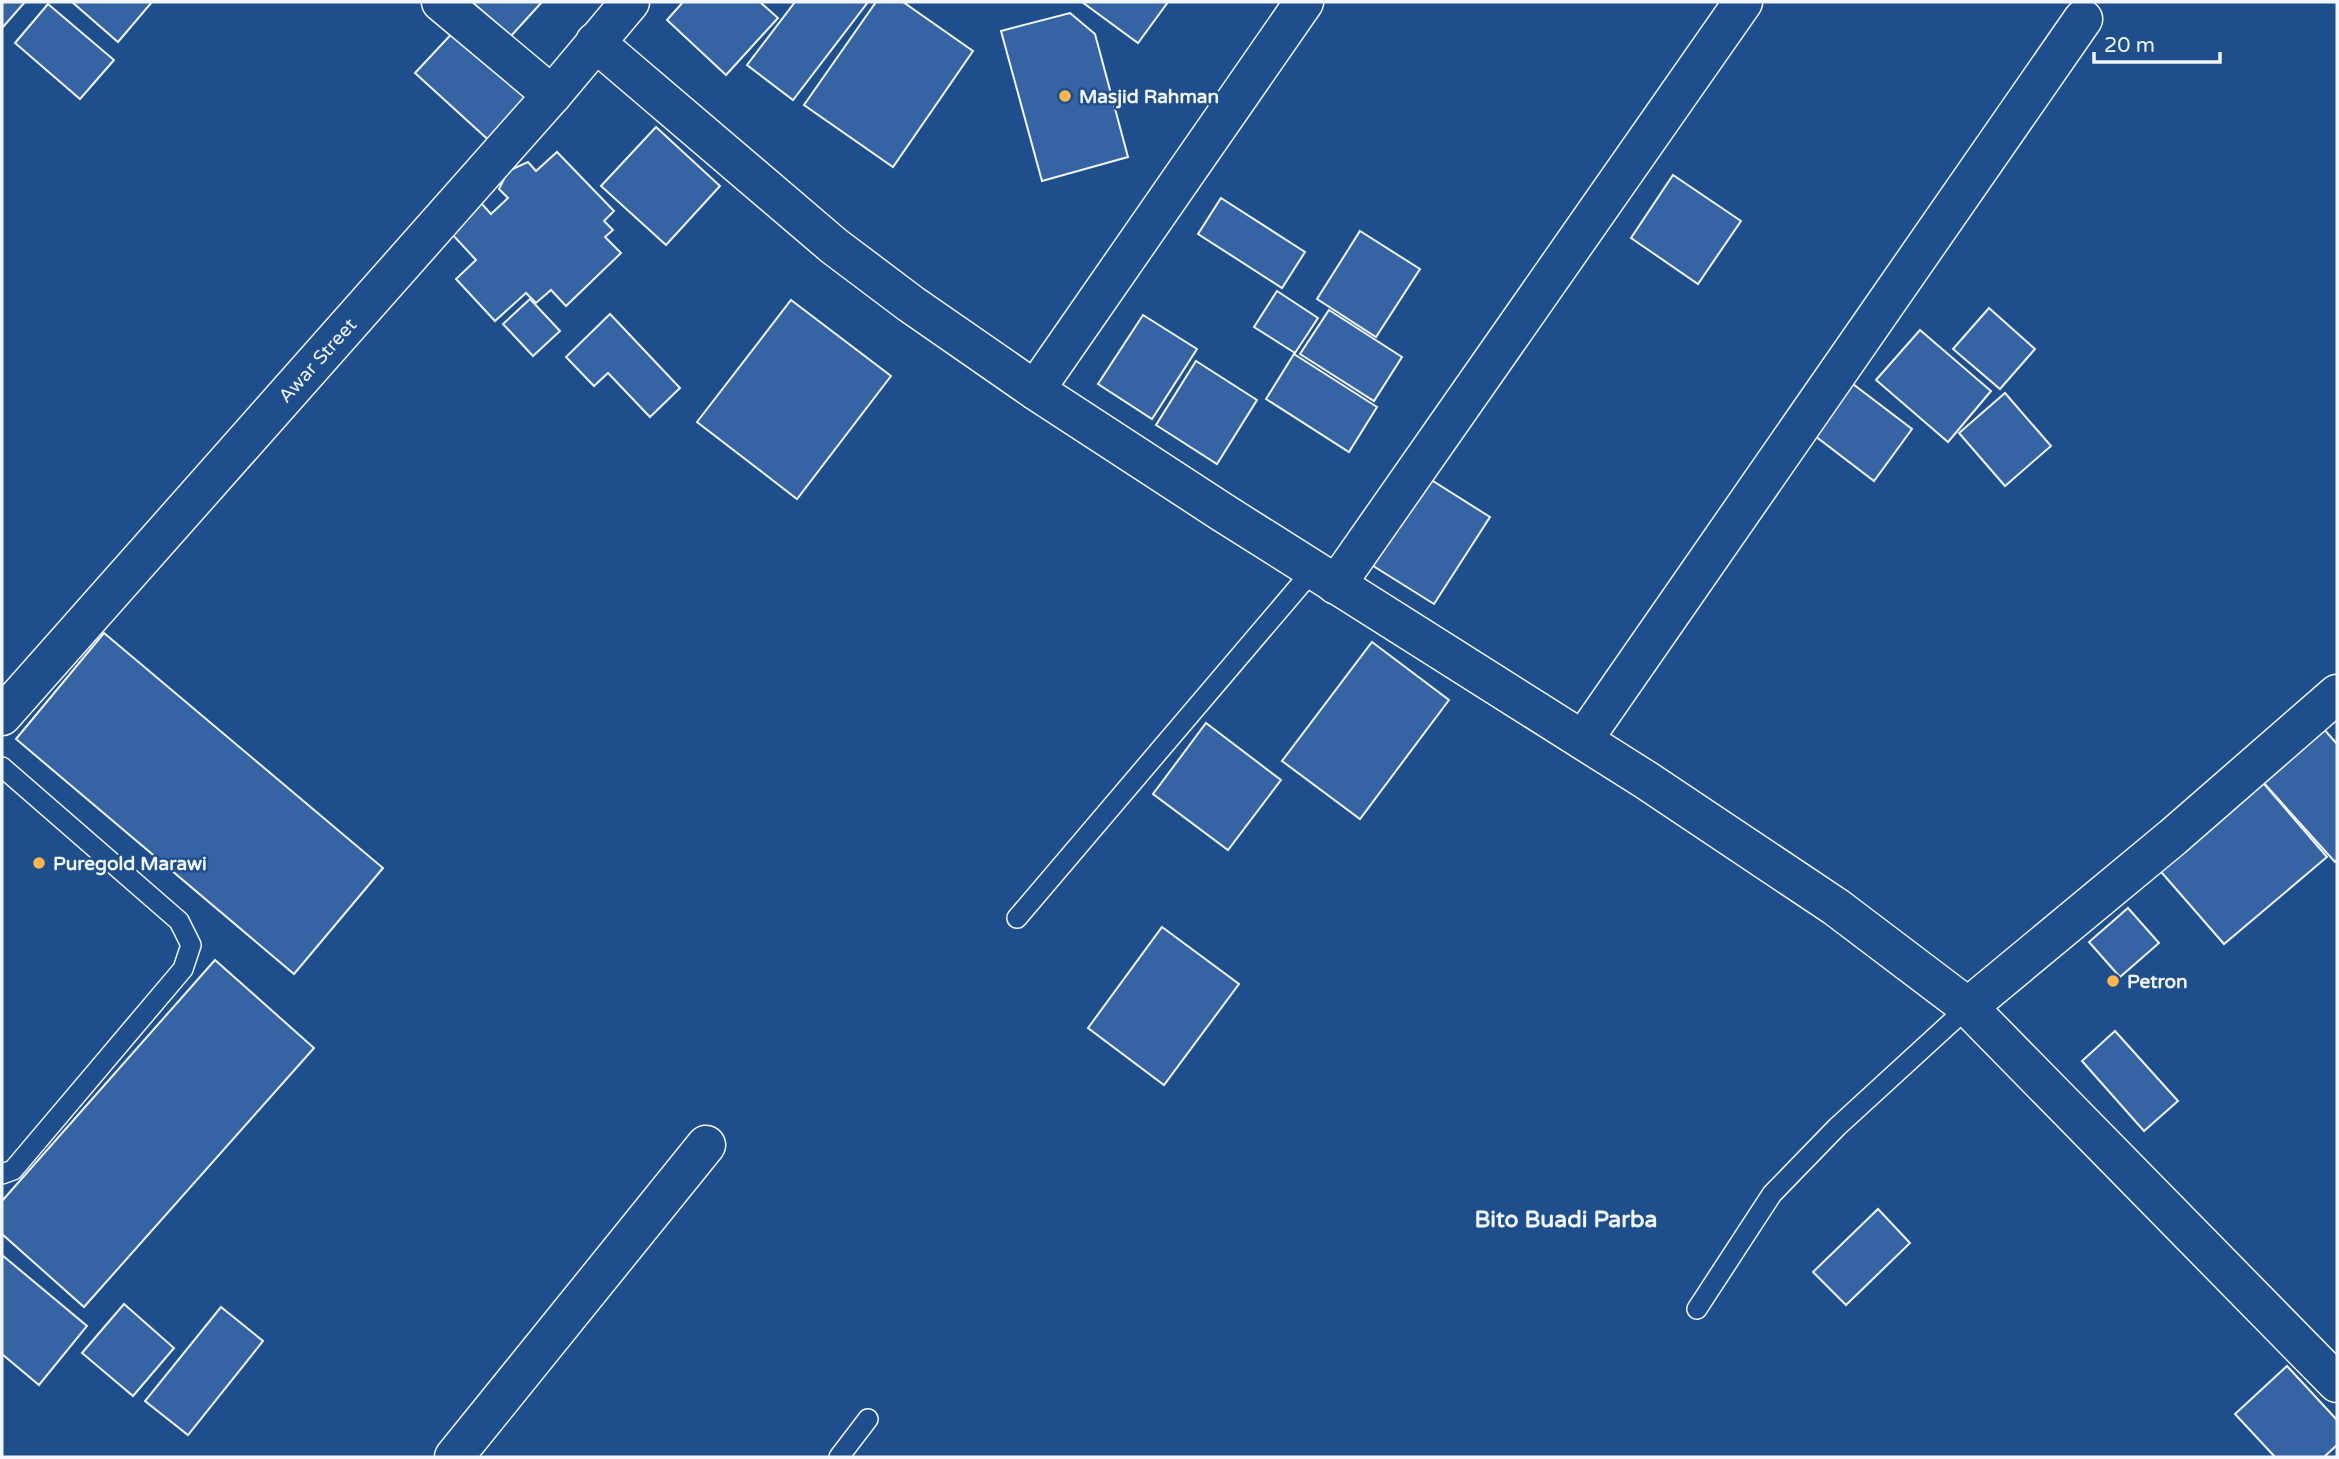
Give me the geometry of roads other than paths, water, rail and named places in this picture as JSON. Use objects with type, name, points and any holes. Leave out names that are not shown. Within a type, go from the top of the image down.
[{"type":"street","points":[[441,2],[552,94]]},
{"type":"street","name":"Awar Street","points":[[2,716],[552,94],[630,2]]},
{"type":"street","points":[[1035,390],[1304,2]]},
{"type":"street","points":[[1325,577],[1743,2]]},
{"type":"street","points":[[1583,740],[2082,19]]},
{"type":"street","points":[[594,42],[834,246],[911,304],[1035,390],[1583,740],[1836,907],[1968,1007],[2337,1384]]},
{"type":"street","points":[[1968,1007],[2174,837],[2337,694]]},
{"type":"street","points":[[454,1457],[706,1145]]},
{"type":"lane","points":[[1017,918],[1325,577]]},
{"type":"lane","points":[[2,767],[179,922],[191,945],[183,969],[13,1170],[2,1174]]},
{"type":"lane","points":[[1697,1309],[1772,1194],[1838,1127],[1968,1007]]},
{"type":"lane","points":[[839,1457],[868,1419]]},
{"type":"place","name":"Masjid Rahman","points":[[1065,96]]},
{"type":"place","name":"Puregold Marawi","points":[[39,863]]},
{"type":"place","name":"Petron","points":[[2113,981]]},
{"type":"district","name":"Bito Buadi Parba","points":[[1566,1219]]}]
